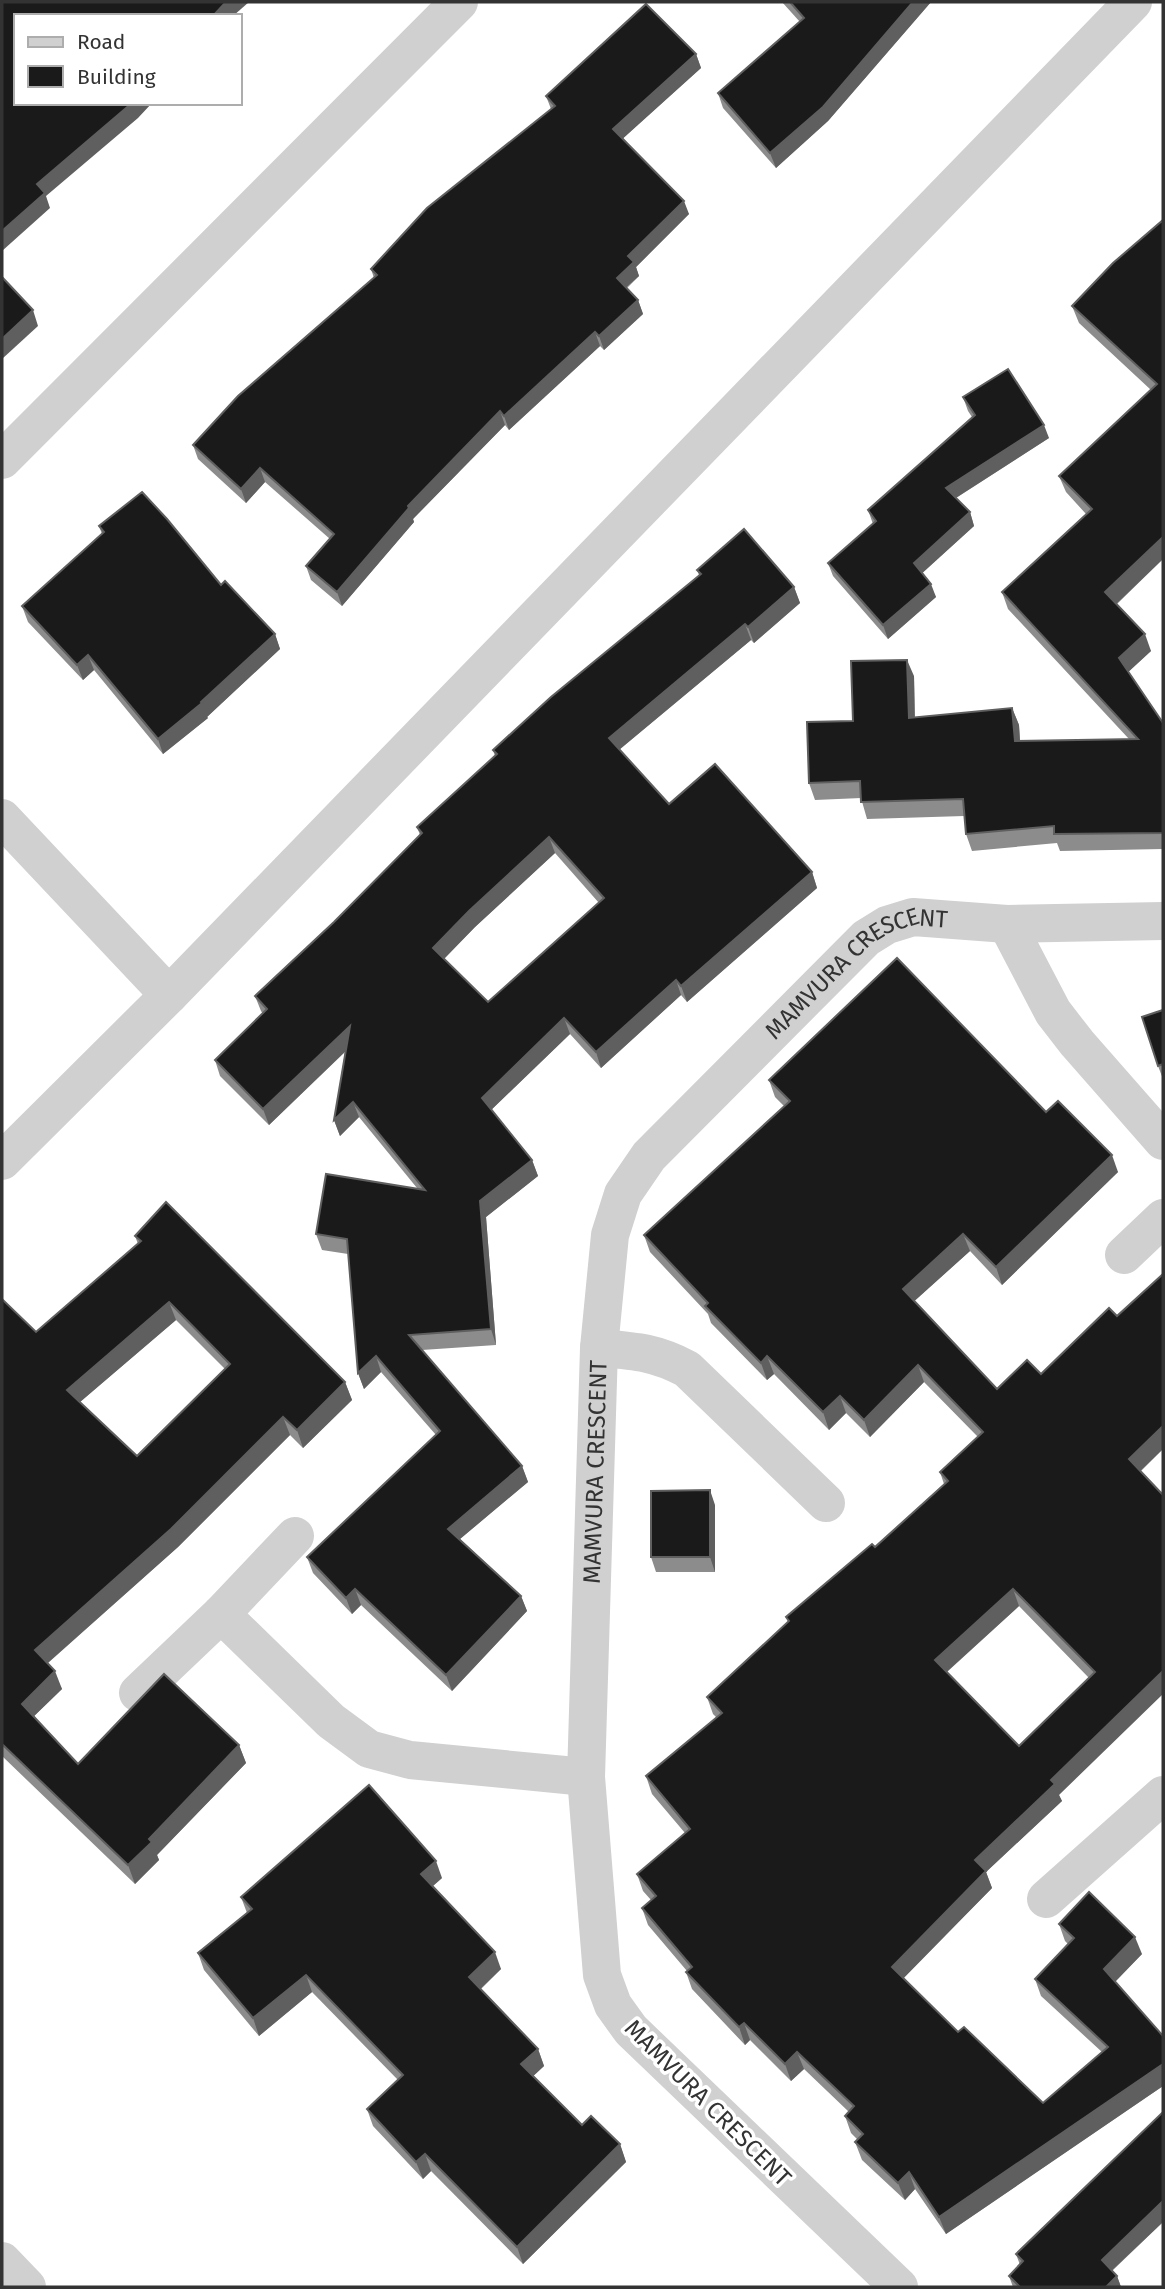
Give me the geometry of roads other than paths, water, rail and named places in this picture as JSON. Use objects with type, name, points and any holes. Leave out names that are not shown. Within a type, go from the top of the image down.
[{"type":"street","points":[[2,460],[459,2]]},
{"type":"street","points":[[2,1161],[169,995],[1133,2]]},
{"type":"street","points":[[2,818],[169,995]]},
{"type":"street","name":"MAMVURA CRESCENT","points":[[898,2287],[631,2030],[613,2005],[602,1975],[586,1777],[599,1348],[610,1235],[623,1194],[649,1156],[866,938],[887,925],[914,918],[1007,924],[1163,922]]},
{"type":"street","points":[[1007,924],[1053,1012],[1163,1141]]},
{"type":"street","points":[[1124,1255],[1163,1218]]},
{"type":"street","points":[[599,1348],[645,1352],[666,1358],[687,1369],[825,1503]]},
{"type":"street","points":[[138,1693],[221,1614],[295,1536]]},
{"type":"street","points":[[221,1614],[331,1721],[369,1749],[410,1760],[586,1777]]},
{"type":"street","points":[[1046,1899],[1157,1814]]},
{"type":"street","points":[[2,2261],[27,2287]]}]
